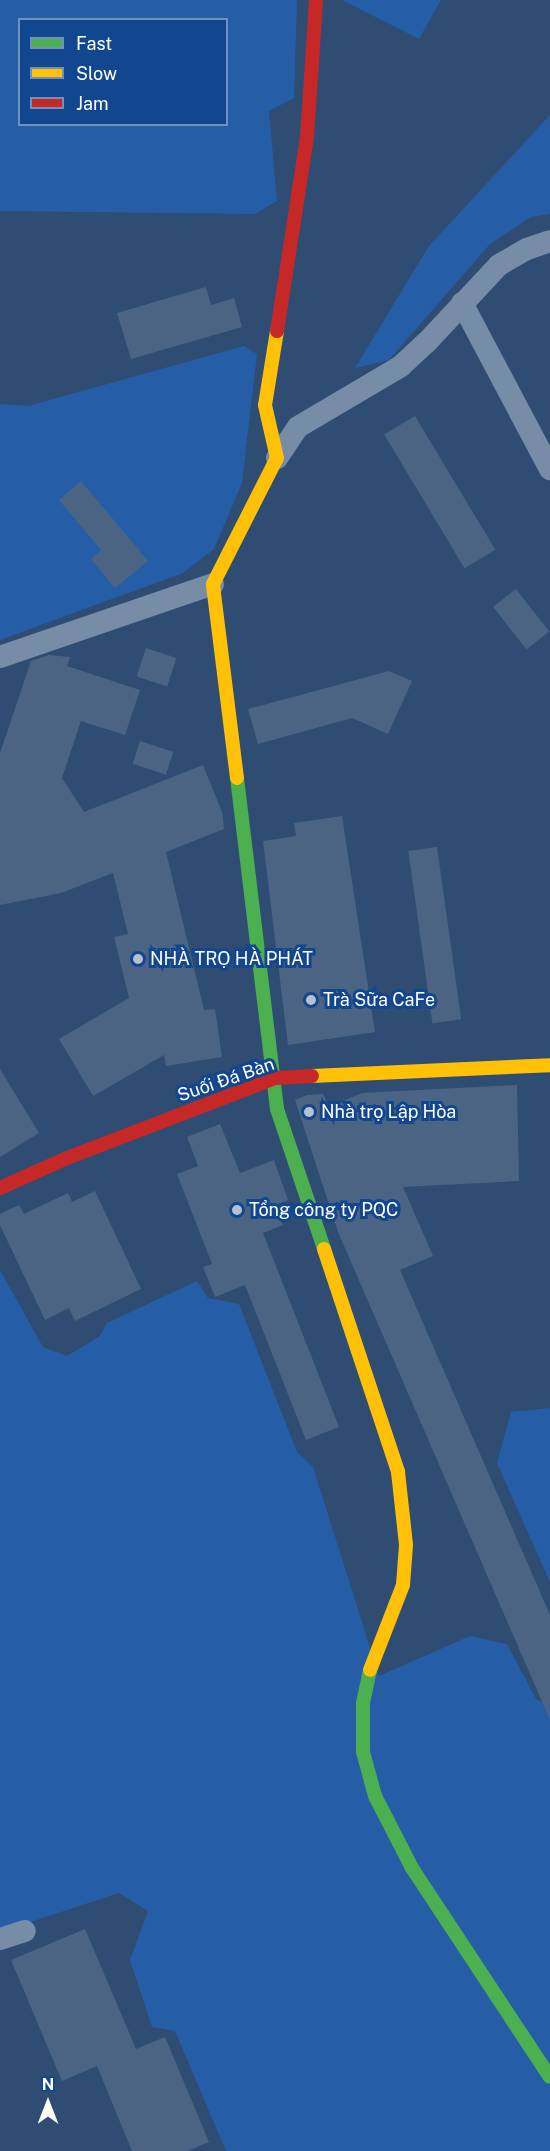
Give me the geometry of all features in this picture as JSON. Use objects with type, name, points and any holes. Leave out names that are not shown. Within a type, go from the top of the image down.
[{"type":"street","points":[[277,458],[265,405],[307,137],[316,0]]},
{"type":"street","points":[[550,241],[527,249],[499,265],[427,342],[401,366],[298,427],[277,458],[213,584],[277,1109],[398,1472],[406,1545],[403,1585],[371,1665],[363,1704],[363,1752],[375,1796],[412,1868],[550,2077]]},
{"type":"street","points":[[462,303],[550,469]]},
{"type":"street","points":[[0,657],[213,584]]},
{"type":"street","name":"Suối Đá Bàn","points":[[0,1188],[67,1158],[275,1078],[550,1065]]},
{"type":"street","points":[[0,1940],[25,1931]]},
{"type":"shaded area","points":[[0,0],[297,0],[294,98],[269,111],[277,201],[255,214],[0,211]]},
{"type":"shaded area","points":[[342,0],[441,0],[419,39]]},
{"type":"shaded area","points":[[550,115],[550,214],[531,217],[490,244],[389,360],[355,368],[429,246]]},
{"type":"shaded area","points":[[244,346],[257,354],[242,483],[214,549],[183,573],[0,640],[0,404],[28,406]]},
{"type":"shaded area","points":[[0,1270],[43,1347],[67,1356],[100,1336],[107,1323],[197,1281],[208,1298],[239,1304],[297,1452],[313,1467],[379,1676],[470,1636],[507,1644],[536,1699],[546,1704],[550,1702],[550,2151],[226,2151],[175,2031],[152,2027],[130,1960],[148,1911],[119,1893],[0,1932]]},
{"type":"shaded area","points":[[550,1408],[550,1582],[497,1463],[511,1412]]},
{"type":"building","points":[[206,287],[211,305],[234,298],[242,327],[131,359],[117,313]]},
{"type":"building","points":[[415,416],[495,550],[464,568],[384,435]]},
{"type":"building","points":[[81,481],[148,561],[115,588],[91,559],[101,550],[59,500]]},
{"type":"building","points":[[516,589],[549,632],[526,649],[493,607]]},
{"type":"building","points":[[146,648],[176,658],[167,686],[137,677]]},
{"type":"building","points":[[49,655],[70,657],[67,666],[140,690],[125,735],[81,721],[62,778],[84,812],[203,765],[222,812],[224,829],[166,852],[204,1010],[215,1009],[222,1057],[166,1066],[164,1055],[93,1096],[59,1039],[129,998],[114,937],[128,934],[113,873],[61,893],[0,905],[0,753],[31,661]]},
{"type":"building","points":[[389,671],[412,681],[388,734],[352,718],[258,744],[248,709]]},
{"type":"building","points":[[140,741],[173,752],[166,775],[133,764]]},
{"type":"building","points":[[342,816],[375,1032],[288,1045],[263,841],[296,836],[294,823]]},
{"type":"building","points":[[437,847],[461,1019],[432,1023],[408,851]]},
{"type":"building","points":[[0,1069],[39,1133],[0,1157]]},
{"type":"building","points":[[517,1085],[519,1181],[403,1187],[433,1256],[400,1270],[550,1615],[550,1720],[338,1232],[295,1100],[307,1095],[323,1094],[329,1107],[362,1093]]},
{"type":"building","points":[[220,1124],[240,1173],[274,1160],[288,1200],[275,1205],[283,1225],[263,1233],[339,1427],[306,1440],[245,1285],[215,1297],[203,1267],[212,1264],[177,1174],[198,1166],[187,1137]]},
{"type":"building","points":[[95,1191],[141,1289],[75,1321],[69,1308],[45,1320],[0,1225],[0,1214],[19,1205],[24,1214],[68,1193],[72,1202]]},
{"type":"building","points":[[85,1929],[136,2049],[165,2037],[209,2142],[187,2151],[132,2151],[97,2066],[62,2081],[11,1960]]},
{"type":"traffic: fast","points":[[237,778],[277,1109],[324,1249]]},
{"type":"traffic: fast","points":[[370,1670],[363,1704],[363,1752],[375,1796],[412,1868],[550,2077]]},
{"type":"traffic: slow","points":[[237,778],[213,584],[277,458],[265,405],[277,331]]},
{"type":"traffic: slow","points":[[312,1076],[550,1065]]},
{"type":"traffic: slow","points":[[324,1249],[398,1472],[406,1545],[403,1585],[370,1670]]},
{"type":"traffic: jam","points":[[277,331],[307,137],[316,0]]},
{"type":"traffic: jam","points":[[0,1188],[67,1158],[275,1078],[312,1076]]},
{"type":"place","name":"NHÀ TRỌ HÀ PHÁT","points":[[138,959]]},
{"type":"place","name":"Trà Sữa CaFe","points":[[311,1000]]},
{"type":"place","name":"Nhà trọ Lập Hòa","points":[[309,1112]]},
{"type":"place","name":"Tổng công ty PQC","points":[[237,1210]]}]
